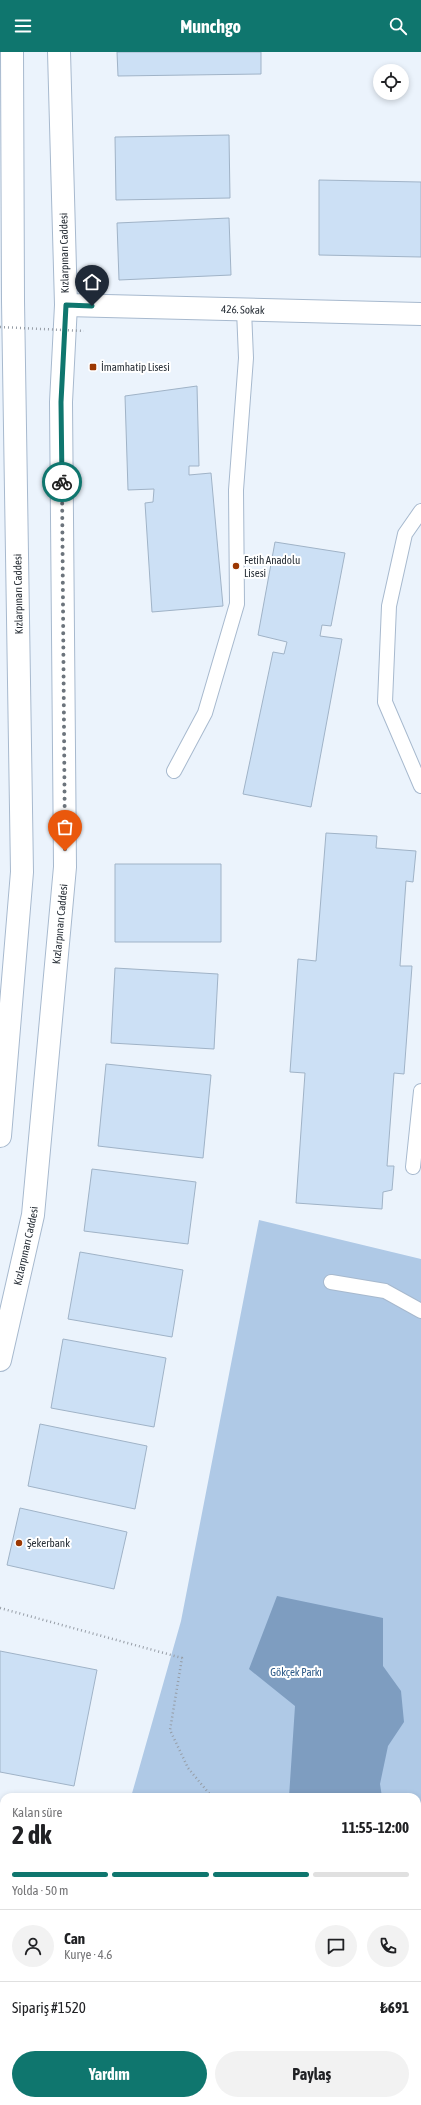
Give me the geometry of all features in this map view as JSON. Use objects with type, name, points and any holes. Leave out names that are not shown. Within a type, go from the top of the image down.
[{"type":"main road","name":"Kızlarpınarı Caddesi","points":[[0,1136],[22,872],[7,301],[12,52]]},
{"type":"main road","name":"Kızlarpınarı Caddesi","points":[[0,1360],[33,1216],[65,867],[61,402],[66,305],[59,52]]},
{"type":"main road","name":"426. Sokak","points":[[66,305],[421,314]]},
{"type":"lane","points":[[174,770],[205,713],[237,604],[236,490],[246,358],[244,310]]},
{"type":"lane","points":[[421,511],[405,534],[389,606],[385,702],[421,786]]},
{"type":"lane","points":[[413,1167],[421,1091]]},
{"type":"lane","points":[[331,1282],[385,1291],[421,1310]]},
{"type":"path","points":[[0,327],[84,330]]},
{"type":"path","points":[[0,1608],[182,1658],[170,1730],[188,1768],[209,1793]]},
{"type":"green space","name":"Gökçek Parkı","points":[[259,1220],[421,1259],[421,1793],[132,1793],[181,1621]]},
{"type":"shaded area","points":[[277,1596],[383,1618],[383,1666],[401,1691],[404,1722],[388,1746],[380,1784],[381,1793],[289,1793],[295,1706],[249,1669]]},
{"type":"building","points":[[117,52],[261,52],[261,74],[118,76]]},
{"type":"building","points":[[229,135],[230,198],[116,200],[115,137]]},
{"type":"building","points":[[319,180],[421,182],[421,257],[319,255]]},
{"type":"building","points":[[229,218],[231,275],[119,280],[117,223]]},
{"type":"building","points":[[197,386],[199,466],[189,466],[189,475],[211,473],[223,606],[152,612],[145,503],[153,502],[154,489],[128,490],[125,396]]},
{"type":"building","points":[[275,542],[345,553],[331,626],[322,625],[320,636],[342,639],[311,807],[243,794],[273,652],[284,654],[287,642],[258,635]]},
{"type":"building","points":[[326,833],[377,836],[376,848],[416,851],[413,882],[406,881],[400,966],[412,966],[404,1074],[394,1073],[387,1166],[394,1166],[392,1190],[383,1192],[382,1209],[296,1203],[305,1073],[290,1072],[298,959],[316,961]]},
{"type":"building","points":[[115,864],[221,864],[221,942],[115,942]]},
{"type":"building","points":[[115,968],[218,974],[214,1049],[111,1043]]},
{"type":"building","points":[[106,1064],[211,1075],[203,1158],[98,1146]]},
{"type":"building","points":[[92,1169],[196,1182],[188,1244],[84,1231]]},
{"type":"building","points":[[80,1252],[183,1270],[172,1337],[68,1319]]},
{"type":"building","points":[[63,1339],[166,1358],[154,1427],[51,1408]]},
{"type":"building","points":[[40,1424],[147,1446],[135,1509],[28,1486]]},
{"type":"building","points":[[20,1508],[127,1532],[114,1589],[7,1565]]},
{"type":"building","points":[[0,1651],[97,1670],[74,1786],[0,1772]]},
{"type":"way so far","points":[[62,482],[65,851]]},
{"type":"place","name":"İmamhatip Lisesi","points":[[93,367]]},
{"type":"place","name":"Fetih Anadolu Lisesi","points":[[236,566]]},
{"type":"place","name":"Şekerbank","points":[[19,1543]]},
{"type":"route","points":[[62,482],[61,402],[66,305],[92,306]]}]
